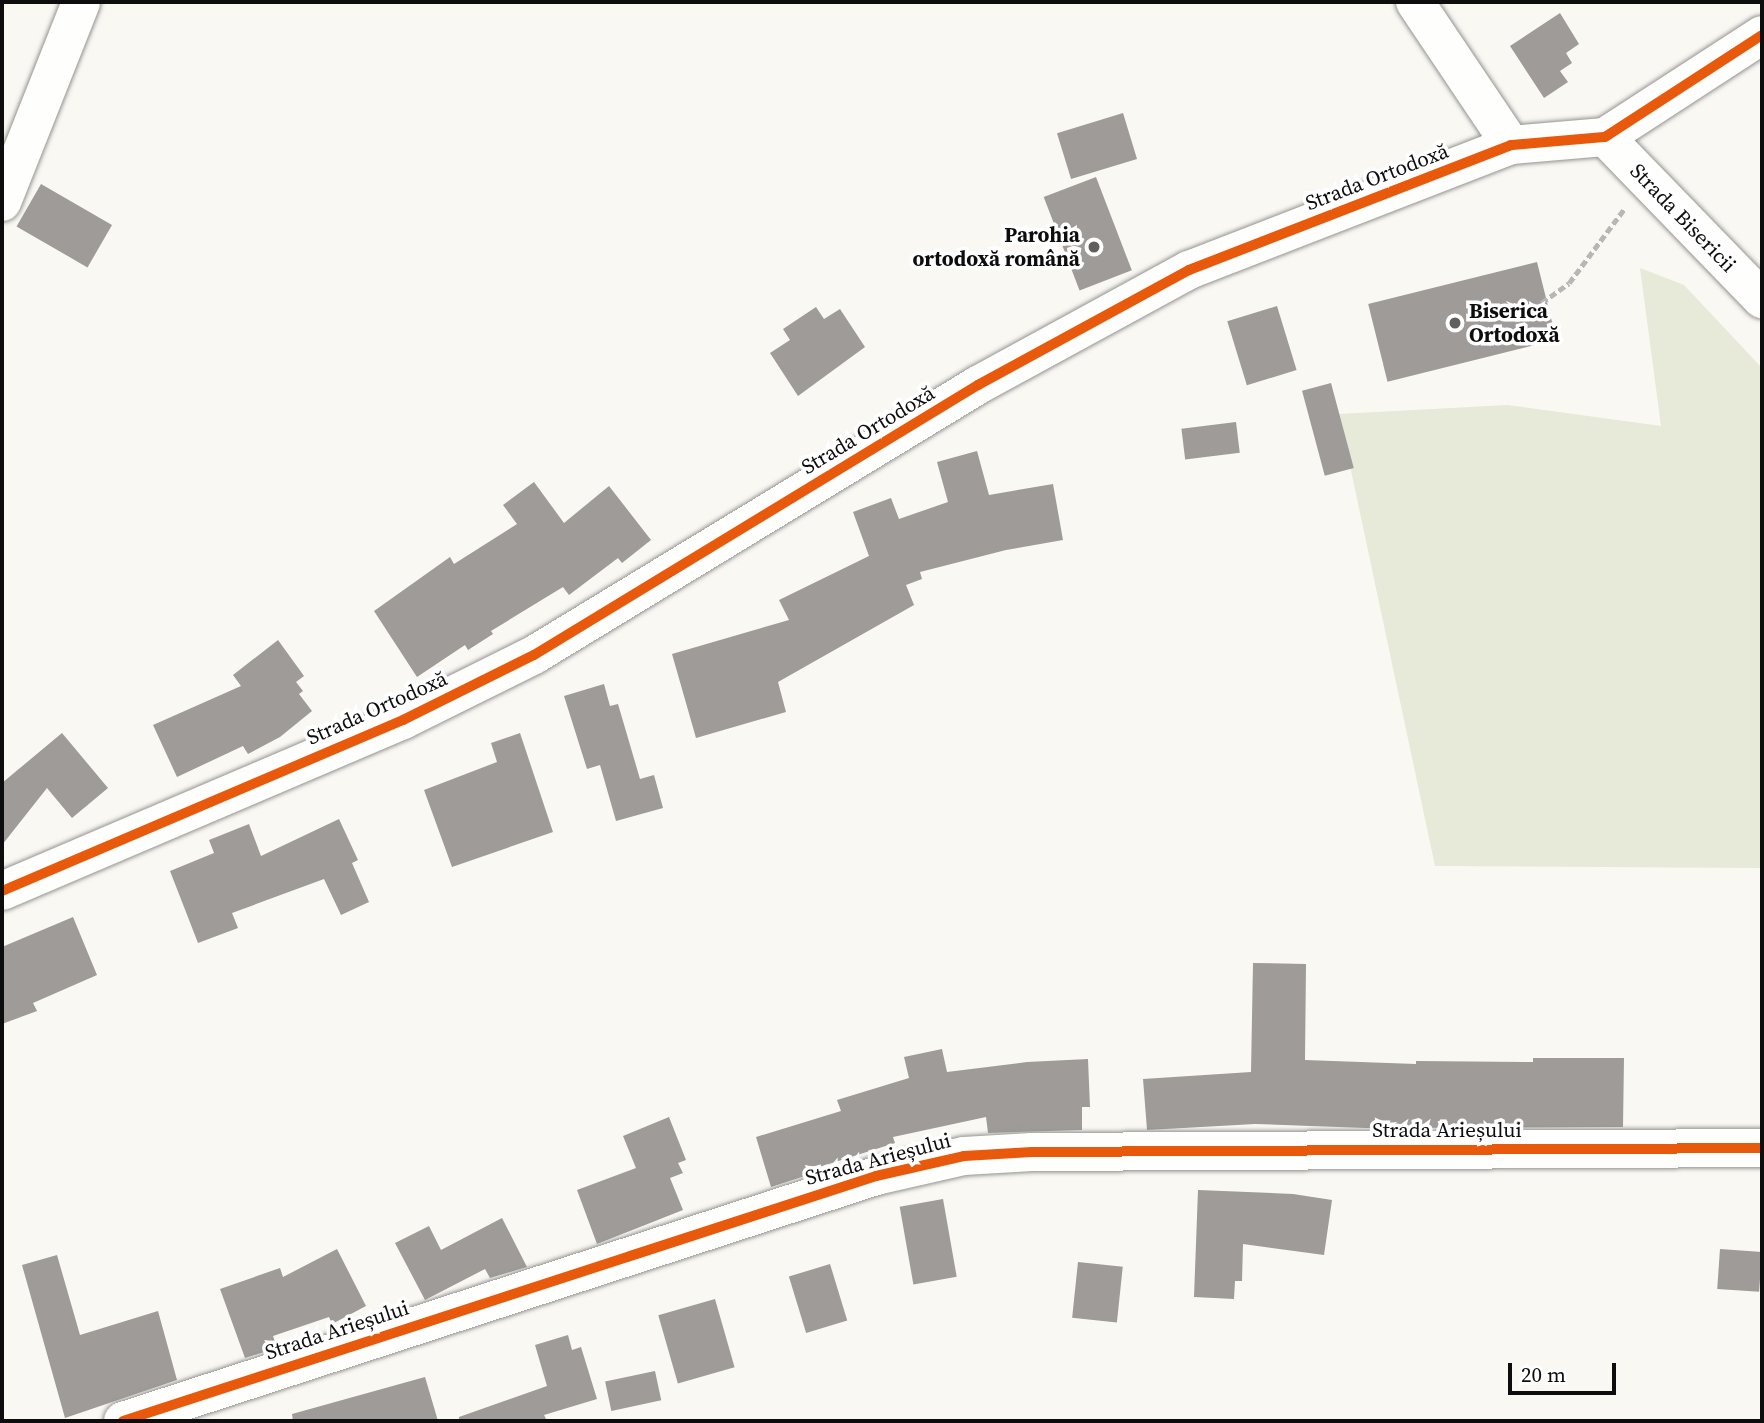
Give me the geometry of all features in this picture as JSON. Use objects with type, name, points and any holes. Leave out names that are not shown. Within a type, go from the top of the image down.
[{"type":"street","points":[[2,202],[81,2]]},
{"type":"street","points":[[1415,2],[1511,145]]},
{"type":"street","name":"Strada Ortodoxă","points":[[2,891],[403,720],[534,655],[978,385],[1189,270],[1511,145],[1605,137],[1762,35]]},
{"type":"street","name":"Strada Bisericii","points":[[1605,137],[1762,299]]},
{"type":"street","name":"Strada Arieșului","points":[[123,1421],[876,1175],[964,1156],[1032,1152],[1762,1148]]},
{"type":"path","points":[[1533,309],[1569,283],[1645,178]]},
{"type":"green space","points":[[1640,268],[1684,285],[1762,368],[1762,868],[1435,866],[1339,414],[1507,405],[1661,426]]},
{"type":"building","points":[[1560,13],[1579,44],[1566,53],[1572,63],[1560,71],[1568,82],[1544,98],[1510,46]]},
{"type":"building","points":[[1123,113],[1137,159],[1071,179],[1057,133]]},
{"type":"building","name":"Parohia ortodoxă română","points":[[1096,177],[1132,270],[1080,290],[1044,197]]},
{"type":"building","points":[[41,184],[112,225],[88,267],[16,226]]},
{"type":"building","name":"Biserica Ortodoxă","points":[[1537,262],[1556,340],[1388,382],[1368,304]]},
{"type":"building","points":[[1277,306],[1297,370],[1247,385],[1227,321]]},
{"type":"building","points":[[816,307],[824,319],[840,309],[865,347],[798,396],[770,353],[790,340],[783,329]]},
{"type":"building","points":[[1331,383],[1354,468],[1325,476],[1302,391]]},
{"type":"building","points":[[1236,422],[1240,453],[1185,459],[1181,429]]},
{"type":"building","points":[[977,451],[989,495],[1053,484],[1063,540],[1006,550],[920,572],[922,579],[906,585],[914,605],[778,682],[786,712],[696,738],[672,654],[789,620],[779,600],[869,556],[853,512],[891,498],[899,519],[948,502],[937,462]]},
{"type":"building","points":[[534,482],[564,523],[609,486],[651,540],[622,563],[618,558],[569,595],[563,587],[491,631],[493,634],[468,650],[465,645],[417,677],[374,611],[450,557],[454,564],[517,524],[503,505]]},
{"type":"building","points":[[278,640],[304,676],[296,682],[303,691],[299,694],[312,711],[280,737],[248,754],[243,746],[177,777],[153,725],[241,686],[233,675]]},
{"type":"building","points":[[604,684],[610,706],[618,704],[640,779],[654,775],[663,808],[616,821],[600,765],[587,769],[564,696]]},
{"type":"building","points":[[62,733],[108,788],[72,818],[47,788],[2,845],[2,783]]},
{"type":"building","points":[[520,733],[553,832],[452,867],[424,790],[497,762],[491,743]]},
{"type":"building","points":[[339,819],[358,860],[352,863],[369,902],[341,915],[324,879],[232,913],[238,928],[198,943],[170,871],[214,853],[209,840],[249,824],[261,856]]},
{"type":"building","points":[[73,917],[97,975],[33,1003],[37,1011],[2,1024],[2,947]]},
{"type":"building","points":[[1253,963],[1306,964],[1305,1060],[1416,1064],[1416,1061],[1533,1062],[1533,1058],[1624,1058],[1623,1127],[1366,1128],[1255,1124],[1147,1130],[1143,1079],[1251,1072]]},
{"type":"building","points":[[942,1049],[947,1072],[1027,1062],[1088,1059],[1090,1107],[1082,1107],[1082,1130],[988,1133],[986,1117],[893,1137],[895,1143],[810,1170],[811,1174],[771,1187],[756,1137],[841,1111],[837,1100],[909,1078],[904,1057]]},
{"type":"building","points":[[669,1117],[686,1160],[678,1163],[683,1173],[670,1178],[683,1210],[597,1244],[577,1190],[636,1168],[623,1136]]},
{"type":"building","points":[[1198,1190],[1293,1194],[1332,1200],[1324,1255],[1243,1244],[1242,1281],[1235,1281],[1234,1299],[1194,1297]]},
{"type":"building","points":[[943,1199],[957,1277],[913,1284],[900,1207]]},
{"type":"building","points":[[502,1218],[527,1267],[490,1278],[485,1269],[425,1300],[395,1243],[429,1226],[441,1250]]},
{"type":"building","points":[[337,1249],[366,1306],[332,1324],[329,1317],[273,1336],[277,1348],[245,1358],[220,1289],[280,1268],[283,1277]]},
{"type":"building","points":[[1720,1249],[1762,1252],[1759,1292],[1717,1289]]},
{"type":"building","points":[[57,1255],[80,1335],[158,1311],[177,1380],[65,1418],[22,1265]]},
{"type":"building","points":[[1078,1262],[1123,1267],[1117,1322],[1072,1318]]},
{"type":"building","points":[[830,1264],[847,1320],[806,1333],[789,1277]]},
{"type":"building","points":[[715,1299],[735,1367],[678,1384],[658,1315]]},
{"type":"building","points":[[568,1335],[572,1350],[581,1347],[597,1399],[544,1415],[547,1421],[459,1421],[459,1417],[547,1386],[535,1345]]},
{"type":"building","points":[[655,1371],[661,1400],[611,1411],[605,1382]]},
{"type":"building","points":[[425,1377],[438,1421],[293,1421],[292,1414]]},
{"type":"cycle path","points":[[2,891],[403,720],[534,655],[978,385],[1189,270],[1511,145],[1605,137],[1762,35]]},
{"type":"cycle path","points":[[123,1421],[876,1176],[964,1156],[1032,1152],[1762,1148]]},
{"type":"place","name":"Parohia ortodoxă română","points":[[1094,247]]},
{"type":"place","name":"Biserica Ortodoxă","points":[[1455,323]]}]
